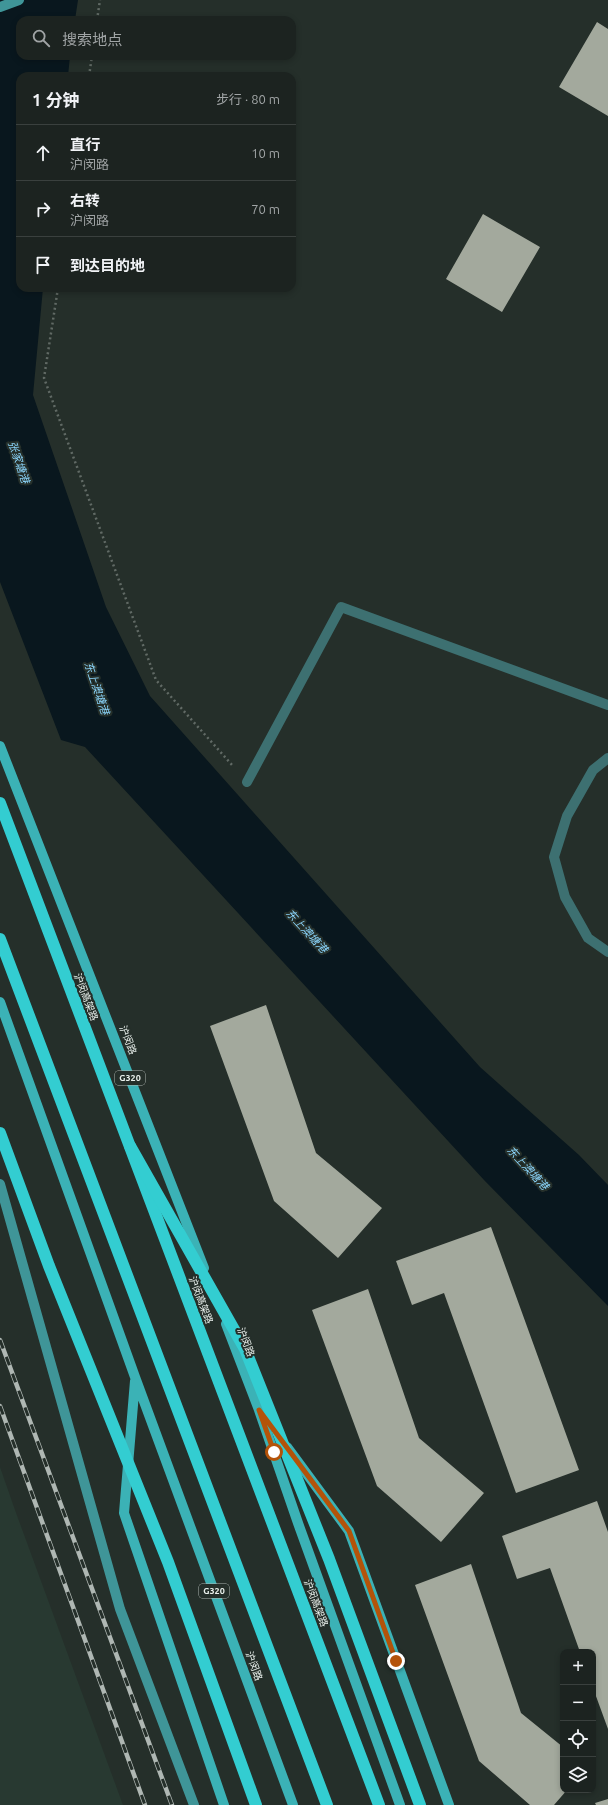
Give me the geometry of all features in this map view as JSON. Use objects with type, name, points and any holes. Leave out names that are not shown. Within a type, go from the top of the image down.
[{"type":"highway","name":"沪闵高架路","points":[[0,803],[379,1805]]},
{"type":"highway","points":[[0,939],[327,1805]]},
{"type":"highway","points":[[0,1133],[49,1266],[168,1562],[256,1805]]},
{"type":"highway","points":[[130,1146],[245,1349],[329,1559],[420,1805]]},
{"type":"main road","points":[[0,7],[19,0]]},
{"type":"main road","name":"沪闵路","points":[[0,746],[259,1410],[298,1523],[400,1805]]},
{"type":"main road","name":"沪闵路","points":[[0,1002],[135,1377],[293,1805]]},
{"type":"main road","points":[[0,1184],[120,1609],[194,1805]]},
{"type":"main road","name":"沪闵路","points":[[135,1377],[124,1513],[224,1805]]},
{"type":"main road","name":"沪闵路","points":[[259,1410],[349,1531],[449,1805]]},
{"type":"street","points":[[247,782],[341,607],[608,705]]},
{"type":"street","points":[[608,758],[593,770],[567,816],[554,857],[565,897],[588,938],[608,952]]},
{"type":"path","points":[[98,16],[100,0]]},
{"type":"path","points":[[90,72],[91,60]]},
{"type":"path","points":[[57,292],[44,378],[156,680],[247,782]]},
{"type":"shaded area","points":[[0,1467],[15,1510],[123,1805],[0,1805]]},
{"type":"water","points":[[0,0],[78,0],[76,16],[16,16],[16,60],[70,60],[68,72],[16,72],[16,292],[43,292],[33,395],[106,607],[150,696],[480,1067],[579,1155],[608,1185],[608,1306],[484,1180],[85,747],[61,740],[0,582]]},
{"type":"building","points":[[597,22],[608,29],[608,116],[559,87]]},
{"type":"building","points":[[483,214],[540,247],[502,312],[446,279]]},
{"type":"building","points":[[266,1005],[316,1153],[382,1208],[338,1258],[274,1201],[210,1026]]},
{"type":"building","points":[[491,1227],[579,1470],[516,1493],[444,1293],[412,1305],[396,1261]]},
{"type":"building","points":[[368,1289],[419,1438],[484,1493],[441,1542],[377,1486],[312,1310]]},
{"type":"building","points":[[597,1501],[608,1532],[608,1729],[596,1696],[596,1649],[579,1649],[550,1568],[517,1579],[502,1536]]},
{"type":"building","points":[[471,1564],[521,1713],[560,1745],[560,1793],[564,1793],[554,1805],[530,1805],[479,1761],[415,1585]]},
{"type":"building","points":[[608,1799],[608,1805],[596,1805],[595,1803]]},
{"type":"railway","points":[[0,1340],[172,1805]]},
{"type":"railway","points":[[0,1406],[145,1805]]},
{"type":"route","points":[[274,1452],[259,1410],[349,1531],[396,1661]]},
{"type":"water label","name":"张家塘港","points":[[19,462]]},
{"type":"water label","name":"东上澳塘港","points":[[97,688]]},
{"type":"water label","name":"东上澳塘港","points":[[307,931]]},
{"type":"water label","name":"东上澳塘港","points":[[528,1168]]}]
